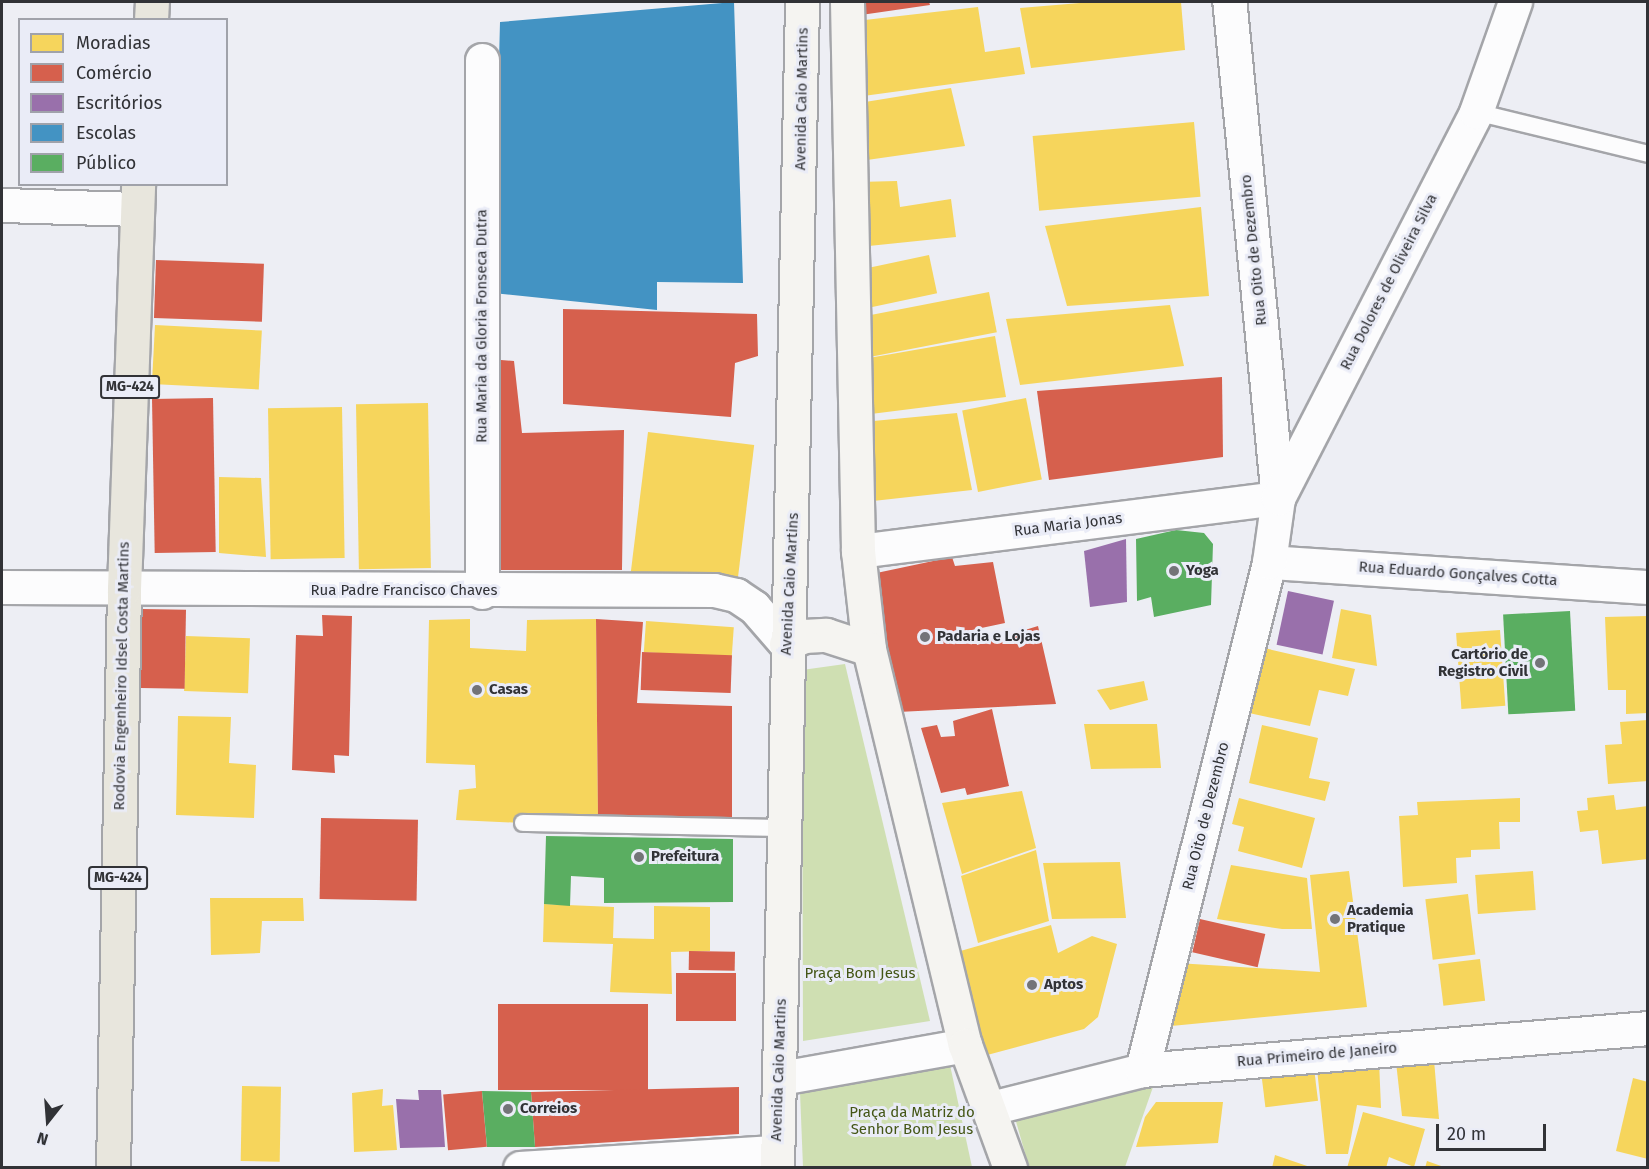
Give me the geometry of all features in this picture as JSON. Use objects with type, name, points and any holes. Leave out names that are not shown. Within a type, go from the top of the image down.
[{"type":"highway","points":[[151,18],[152,2]]},
{"type":"highway","name":"Rodovia Engenheiro Idsel Costa Martins","points":[[113,1167],[124,589],[137,196]]},
{"type":"main road","name":"Avenida Caio Martins","points":[[777,1160],[785,828],[786,644],[793,553],[802,2]]},
{"type":"main road","points":[[847,2],[858,551],[869,649],[965,1045],[991,1108],[1010,1167]]},
{"type":"main road","points":[[786,644],[804,636],[826,635],[869,649]]},
{"type":"street","name":"Rua Oito de Dezembro","points":[[1229,2],[1278,498]]},
{"type":"street","name":"Rua Dolores de Oliveira Silva","points":[[1269,562],[1278,498],[1476,112],[1515,2]]},
{"type":"street","name":"Rua Maria da Gloria Fonseca Dutra","points":[[482,60],[482,592]]},
{"type":"street","points":[[2,205],[137,196]]},
{"type":"street","name":"Rua Maria Jonas","points":[[858,551],[1278,498]]},
{"type":"street","name":"Rua Oito de Dezembro","points":[[1142,1070],[1269,562]]},
{"type":"street","name":"Rua Eduardo Gonçalves Cotta","points":[[1269,562],[1647,587]]},
{"type":"street","name":"Rua Padre Francisco Chaves","points":[[2,587],[482,592],[714,590],[736,595],[754,607],[786,644]]},
{"type":"street","name":"Rua Primeiro de Janeiro","points":[[991,1108],[1142,1070],[1647,1028]]},
{"type":"street","points":[[780,1078],[965,1045]]},
{"type":"street","points":[[520,1167],[777,1160]]},
{"type":"lane","points":[[1476,112],[1647,154]]},
{"type":"lane","points":[[523,823],[785,828]]},
{"type":"green space","name":"Praça Bom Jesus","points":[[845,664],[930,1021],[803,1041],[802,670]]},
{"type":"green space","name":"Praça da Matriz do Senhor Bom Jesus","points":[[950,1065],[972,1167],[803,1167],[800,1092]]},
{"type":"green space","points":[[1153,1087],[1125,1167],[1029,1167],[1015,1118]]},
{"type":"building: Moradias","points":[[1092,2],[1181,2],[1185,50],[1031,68],[1020,8]]},
{"type":"building: Moradias","points":[[978,7],[985,52],[1020,47],[1025,74],[856,97],[856,21]]},
{"type":"building: Moradias","points":[[951,88],[965,146],[860,161],[859,103]]},
{"type":"building: Moradias","points":[[1194,122],[1201,197],[1039,211],[1033,136]]},
{"type":"building: Moradias","points":[[897,181],[900,207],[951,199],[956,237],[859,247],[858,182]]},
{"type":"building: Moradias","points":[[1201,207],[1209,296],[1067,306],[1045,226]]},
{"type":"building: Moradias","points":[[929,255],[937,293],[868,308],[860,270]]},
{"type":"building: Moradias","points":[[989,292],[997,332],[872,356],[864,316]]},
{"type":"building: Moradias","points":[[1170,305],[1184,366],[1020,385],[1006,319]]},
{"type":"building: Moradias","points":[[155,325],[262,331],[259,390],[152,384]]},
{"type":"building: Moradias","points":[[995,336],[1006,397],[863,415],[863,359]]},
{"type":"building: Moradias","points":[[1026,398],[1042,479],[978,492],[962,410]]},
{"type":"building: Moradias","points":[[428,403],[431,568],[359,569],[356,404]]},
{"type":"building: Moradias","points":[[342,407],[345,558],[271,559],[268,408]]},
{"type":"building: Moradias","points":[[957,413],[972,490],[864,502],[863,422]]},
{"type":"building: Moradias","points":[[648,432],[754,445],[737,585],[631,572]]},
{"type":"building: Moradias","points":[[219,477],[261,478],[266,557],[219,553]]},
{"type":"building: Moradias","points":[[1341,609],[1371,615],[1377,666],[1332,658]]},
{"type":"building: Moradias","points":[[1648,616],[1648,713],[1626,714],[1626,690],[1608,690],[1605,617]]},
{"type":"building: Moradias","points":[[470,619],[470,648],[526,651],[527,620],[596,619],[598,818],[523,823],[456,820],[459,790],[476,788],[475,765],[426,763],[429,620]]},
{"type":"building: Moradias","points":[[646,621],[734,627],[732,658],[644,652]]},
{"type":"building: Moradias","points":[[1500,630],[1505,706],[1461,709],[1456,633]]},
{"type":"building: Moradias","points":[[186,636],[250,638],[248,693],[184,691]]},
{"type":"building: Moradias","points":[[1264,648],[1355,669],[1348,696],[1319,690],[1310,726],[1249,713]]},
{"type":"building: Moradias","points":[[1144,681],[1148,700],[1110,710],[1097,690]]},
{"type":"building: Moradias","points":[[178,716],[231,717],[229,763],[256,765],[254,818],[176,815]]},
{"type":"building: Moradias","points":[[1648,720],[1648,781],[1608,784],[1605,745],[1622,744],[1620,722]]},
{"type":"building: Moradias","points":[[1084,724],[1157,724],[1161,768],[1091,769]]},
{"type":"building: Moradias","points":[[1262,725],[1318,738],[1309,778],[1330,782],[1325,801],[1249,783]]},
{"type":"building: Moradias","points":[[1022,791],[1036,848],[962,874],[942,803]]},
{"type":"building: Moradias","points":[[1614,795],[1616,810],[1648,806],[1648,859],[1602,864],[1598,830],[1580,832],[1577,811],[1588,810],[1587,798]]},
{"type":"building: Moradias","points":[[1239,798],[1315,818],[1302,868],[1238,851],[1244,827],[1232,824]]},
{"type":"building: Moradias","points":[[1520,798],[1520,822],[1499,822],[1500,849],[1471,850],[1471,857],[1456,858],[1457,883],[1403,887],[1399,816],[1418,815],[1417,802]]},
{"type":"building: Moradias","points":[[1036,850],[1049,921],[978,943],[961,876]]},
{"type":"building: Moradias","points":[[1120,862],[1126,918],[1052,919],[1043,863]]},
{"type":"building: Moradias","points":[[1231,865],[1307,878],[1312,929],[1282,929],[1217,919]]},
{"type":"building: Moradias","name":"Academia Pratique","points":[[1349,871],[1367,1007],[1161,1027],[1177,963],[1320,972],[1310,875]]},
{"type":"building: Moradias","points":[[1533,871],[1536,910],[1478,914],[1475,875]]},
{"type":"building: Moradias","points":[[1468,894],[1475,955],[1433,960],[1425,899]]},
{"type":"building: Moradias","points":[[210,898],[303,898],[304,921],[262,921],[260,953],[211,955]]},
{"type":"building: Moradias","points":[[544,904],[614,907],[613,938],[654,939],[654,906],[710,907],[710,951],[671,952],[672,994],[610,992],[613,944],[543,942]]},
{"type":"building: Moradias","name":"Aptos","points":[[1051,925],[1058,953],[1092,936],[1117,944],[1098,1017],[1084,1029],[976,1058],[950,954]]},
{"type":"building: Moradias","points":[[1480,959],[1485,1001],[1443,1006],[1438,964]]},
{"type":"building: Moradias","points":[[1434,1060],[1439,1119],[1402,1116],[1396,1062]]},
{"type":"building: Moradias","points":[[1379,1061],[1381,1108],[1357,1105],[1348,1154],[1326,1154],[1317,1069]]},
{"type":"building: Moradias","points":[[1314,1068],[1318,1101],[1265,1107],[1261,1074]]},
{"type":"building: Moradias","points":[[1633,1078],[1648,1082],[1648,1159],[1616,1151]]},
{"type":"building: Moradias","points":[[242,1086],[281,1087],[280,1162],[241,1161]]},
{"type":"building: Moradias","points":[[383,1089],[382,1106],[393,1105],[397,1150],[354,1152],[352,1093]]},
{"type":"building: Moradias","points":[[1156,1102],[1223,1102],[1218,1143],[1136,1147],[1145,1117]]},
{"type":"building: Moradias","points":[[1363,1112],[1425,1129],[1414,1167],[1389,1157],[1386,1168],[1347,1168]]},
{"type":"building: Moradias","points":[[1275,1155],[1310,1167],[1310,1168],[1272,1168]]},
{"type":"building: Moradias","points":[[1427,1161],[1444,1167],[1444,1168],[1425,1168]]},
{"type":"building: Comércio","points":[[854,2],[929,2],[930,5],[854,16]]},
{"type":"building: Comércio","points":[[156,260],[264,264],[262,322],[154,318]]},
{"type":"building: Comércio","points":[[563,309],[757,314],[758,356],[735,363],[731,417],[563,404]]},
{"type":"building: Comércio","points":[[489,359],[514,361],[522,433],[624,430],[622,570],[491,570]]},
{"type":"building: Comércio","points":[[1222,377],[1223,457],[1049,480],[1037,391]]},
{"type":"building: Comércio","points":[[213,398],[216,552],[155,553],[152,399]]},
{"type":"building: Comércio","name":"Padaria e Lojas","points":[[952,557],[955,566],[993,562],[1005,623],[972,630],[977,645],[1038,626],[1056,704],[898,712],[867,575]]},
{"type":"building: Comércio","points":[[142,609],[186,610],[185,689],[141,688]]},
{"type":"building: Comércio","points":[[322,615],[352,616],[349,756],[334,755],[335,773],[292,770],[296,635],[323,636]]},
{"type":"building: Comércio","points":[[596,619],[643,622],[637,703],[732,706],[732,818],[598,818]]},
{"type":"building: Comércio","points":[[642,652],[732,655],[731,693],[641,690]]},
{"type":"building: Comércio","points":[[992,709],[1009,786],[967,795],[965,788],[941,793],[921,728],[937,725],[941,737],[955,736],[953,721]]},
{"type":"building: Comércio","points":[[321,818],[418,820],[417,901],[320,899]]},
{"type":"building: Comércio","points":[[1200,919],[1265,934],[1258,967],[1192,952]]},
{"type":"building: Comércio","points":[[689,951],[735,952],[735,971],[689,970]]},
{"type":"building: Comércio","points":[[676,973],[736,973],[736,1021],[676,1021]]},
{"type":"building: Comércio","points":[[498,1004],[648,1004],[648,1090],[498,1090]]},
{"type":"building: Comércio","points":[[739,1087],[739,1134],[535,1147],[531,1092]]},
{"type":"building: Comércio","points":[[482,1091],[487,1147],[448,1150],[443,1094]]},
{"type":"building: Escritórios","points":[[1126,539],[1127,602],[1090,607],[1084,551]]},
{"type":"building: Escritórios","points":[[1288,591],[1334,601],[1323,655],[1277,645]]},
{"type":"building: Escritórios","points":[[418,1090],[441,1090],[445,1147],[400,1148],[396,1099],[419,1100]]},
{"type":"building: Escolas","points":[[734,2],[743,283],[657,282],[657,310],[493,293],[500,22]]},
{"type":"building: Público","name":"Yoga","points":[[1176,530],[1204,533],[1213,544],[1211,605],[1154,617],[1151,597],[1137,601],[1136,539]]},
{"type":"building: Público","name":"Cartório de Registro Civil","points":[[1570,611],[1575,711],[1508,714],[1503,615]]},
{"type":"building: Público","name":"Prefeitura","points":[[546,836],[733,839],[733,902],[604,903],[604,878],[571,876],[570,906],[544,904]]},
{"type":"building: Público","name":"Correios","points":[[482,1091],[531,1092],[535,1147],[487,1147]]},
{"type":"place","name":"Yoga","points":[[1174,571]]},
{"type":"place","name":"Padaria e Lojas","points":[[925,637]]},
{"type":"place","name":"Cartório de Registro Civil","points":[[1540,663]]},
{"type":"place","name":"Casas","points":[[477,690]]},
{"type":"place","name":"Prefeitura","points":[[639,857]]},
{"type":"place","name":"Academia Pratique","points":[[1335,919]]},
{"type":"place","name":"Aptos","points":[[1032,985]]},
{"type":"place","name":"Correios","points":[[508,1109]]}]
